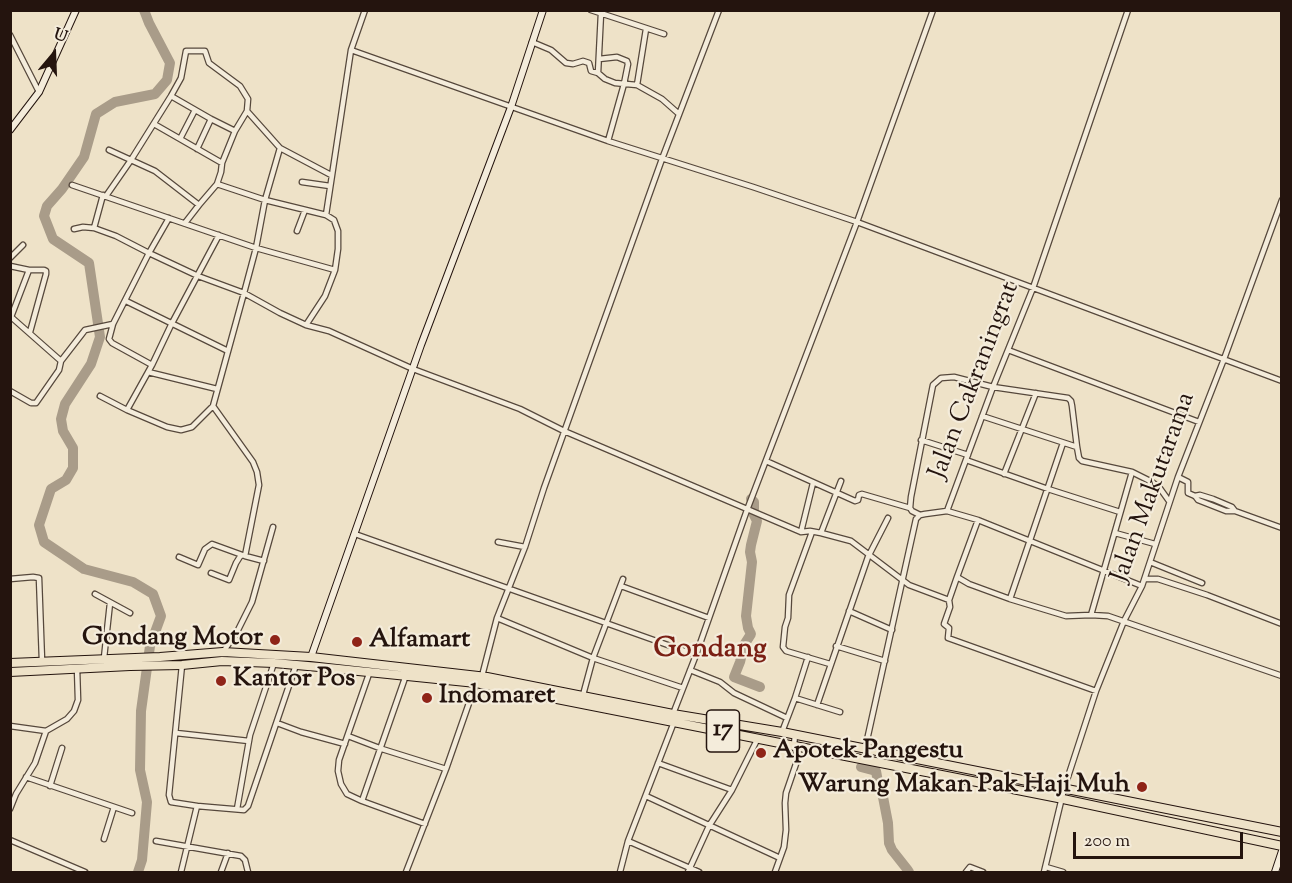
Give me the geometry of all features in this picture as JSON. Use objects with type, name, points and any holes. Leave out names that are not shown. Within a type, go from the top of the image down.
[{"type":"highway","name":"17","points":[[11,672],[159,661],[223,652],[311,657],[479,680],[583,695],[794,746],[1063,799],[1281,846]]},
{"type":"highway","name":"17","points":[[11,663],[104,658],[131,662]]},
{"type":"highway","name":"17","points":[[159,661],[183,664],[274,663],[479,680],[674,718],[782,732],[1281,832]]},
{"type":"street","points":[[10,130],[39,92],[76,10]]},
{"type":"street","points":[[326,214],[351,50],[365,10]]},
{"type":"street","points":[[311,657],[413,369],[511,107],[543,10]]},
{"type":"street","points":[[591,10],[664,34]]},
{"type":"street","points":[[406,873],[479,680],[497,618],[525,548],[564,431],[662,159],[719,10]]},
{"type":"street","points":[[620,873],[628,841],[658,763],[747,510],[857,222],[933,10]]},
{"type":"street","name":"Jalan Cakraningrat","points":[[920,515],[947,511],[1033,288],[1128,10]]},
{"type":"street","points":[[598,73],[601,13]]},
{"type":"street","points":[[637,85],[646,29]]},
{"type":"street","points":[[10,35],[39,92]]},
{"type":"street","points":[[532,42],[551,50],[566,63],[589,63],[591,71],[605,79],[637,85],[662,99],[679,114]]},
{"type":"street","points":[[351,50],[608,141],[857,222],[1281,381]]},
{"type":"street","points":[[94,228],[104,196],[131,160],[181,78],[186,51],[205,51],[208,63],[240,86],[248,99],[247,111],[235,130],[222,163],[217,184],[185,223]]},
{"type":"street","points":[[599,59],[617,57],[627,61],[628,64],[608,141]]},
{"type":"street","points":[[171,96],[235,130]]},
{"type":"street","points":[[180,139],[195,110]]},
{"type":"street","points":[[247,111],[280,148],[331,175]]},
{"type":"street","points":[[197,149],[211,119]]},
{"type":"street","points":[[154,124],[222,163]]},
{"type":"street","points":[[100,396],[167,427],[181,430],[192,427],[213,406],[256,248],[265,200],[280,148]]},
{"type":"street","points":[[109,150],[155,171],[199,205]]},
{"type":"street","points":[[302,182],[330,186]]},
{"type":"street","points":[[217,184],[265,200],[326,214],[334,220],[338,231],[335,270],[324,296],[306,325]]},
{"type":"street","points":[[72,185],[256,248],[335,270]]},
{"type":"street","name":"Jalan Makutarama","points":[[1045,870],[1064,789],[1096,691],[1124,621],[1142,586],[1169,501],[1224,359],[1281,200]]},
{"type":"street","points":[[297,231],[305,210]]},
{"type":"street","points":[[152,365],[112,343],[109,339],[110,325],[126,302],[149,253],[169,218]]},
{"type":"street","points":[[74,230],[83,227],[94,228],[116,236],[198,276],[244,293],[306,325],[329,331],[413,369],[520,409],[564,431],[801,532],[821,533],[851,541],[906,583],[949,600]]},
{"type":"street","points":[[127,410],[219,235]]},
{"type":"street","points":[[10,258],[22,245]]},
{"type":"street","points":[[10,266],[46,271],[30,332]]},
{"type":"street","points":[[29,270],[11,317],[62,360]]},
{"type":"street","points":[[126,302],[228,351]]},
{"type":"street","points":[[10,391],[31,403],[36,403],[81,333],[89,328],[110,325]]},
{"type":"street","points":[[1008,350],[1199,422]]},
{"type":"street","points":[[148,372],[217,390]]},
{"type":"street","points":[[910,508],[933,385],[941,378],[954,377],[993,387],[1068,398],[1071,401],[1079,458],[1082,461],[1132,472],[1159,487],[1169,501]]},
{"type":"street","points":[[1004,474],[1036,393]]},
{"type":"street","points":[[212,573],[229,580],[243,555],[259,485],[257,472],[249,455],[213,406]]},
{"type":"street","points":[[982,416],[1077,447]]},
{"type":"street","points":[[921,440],[1004,474],[1120,512]]},
{"type":"street","points":[[1010,599],[1063,443]]},
{"type":"street","points":[[766,461],[856,501],[862,494],[910,508],[920,515],[916,519],[904,567],[865,749]]},
{"type":"street","points":[[1091,615],[1132,472]]},
{"type":"street","points":[[1178,477],[1188,482],[1188,494],[1195,496],[1198,500],[1212,502],[1226,511],[1235,511],[1281,528]]},
{"type":"street","points":[[821,533],[841,481]]},
{"type":"street","points":[[801,532],[813,483]]},
{"type":"street","points":[[947,511],[978,520],[1142,586]]},
{"type":"street","points":[[817,705],[870,555],[888,518]]},
{"type":"street","points":[[978,520],[949,600],[950,607],[944,624],[949,628],[947,637],[1096,691]]},
{"type":"street","points":[[223,652],[246,615],[273,527]]},
{"type":"street","points":[[812,532],[789,595],[783,647],[786,651],[830,664]]},
{"type":"street","points":[[1115,533],[1155,544]]},
{"type":"street","points":[[355,534],[696,655]]},
{"type":"street","points":[[498,542],[525,548]]},
{"type":"street","points":[[179,557],[198,565],[205,549],[212,544],[264,561]]},
{"type":"street","points":[[1150,562],[1202,583]]},
{"type":"street","points":[[957,577],[969,584],[1010,599],[1066,616],[1108,616],[1281,676]]},
{"type":"street","points":[[10,579],[39,578],[42,662]]},
{"type":"street","points":[[583,695],[593,658],[623,579]]},
{"type":"street","points":[[1144,579],[1158,579],[1207,595],[1281,624]]},
{"type":"street","points":[[621,586],[708,618]]},
{"type":"street","points":[[95,594],[130,613]]},
{"type":"street","points":[[104,658],[110,603]]},
{"type":"street","points":[[849,611],[892,630]]},
{"type":"street","points":[[497,618],[593,658],[683,688]]},
{"type":"street","points":[[836,646],[885,661]]},
{"type":"street","points":[[782,732],[808,657]]},
{"type":"street","points":[[11,663],[11,672]]},
{"type":"street","points":[[237,809],[249,741],[274,663]]},
{"type":"street","points":[[183,664],[169,795],[171,802],[244,810],[251,799],[296,665]]},
{"type":"street","points":[[10,726],[46,731],[67,719],[74,711],[78,700],[77,668]]},
{"type":"street","points":[[690,670],[720,682],[734,693],[787,718]]},
{"type":"street","points":[[370,671],[339,760],[338,771],[341,784],[347,794],[425,824]]},
{"type":"street","points":[[363,801],[406,675]]},
{"type":"street","points":[[795,698],[840,712]]},
{"type":"street","points":[[277,723],[345,744]]},
{"type":"street","points":[[10,808],[35,763],[46,731]]},
{"type":"street","points":[[176,733],[249,741]]},
{"type":"street","points":[[775,873],[784,847],[786,793],[798,758],[794,746],[795,735]]},
{"type":"street","points":[[348,736],[446,769]]},
{"type":"street","points":[[689,870],[709,826],[732,790],[758,738]]},
{"type":"street","points":[[50,786],[62,748]]},
{"type":"street","points":[[658,763],[732,790]]},
{"type":"street","points":[[26,777],[132,813]]},
{"type":"street","points":[[646,796],[780,858]]},
{"type":"street","points":[[181,873],[197,806]]},
{"type":"street","points":[[104,839],[114,807]]},
{"type":"street","points":[[10,840],[85,873]]},
{"type":"street","points":[[156,841],[241,856],[245,860],[248,873]]},
{"type":"street","points":[[628,841],[699,873]]},
{"type":"street","points":[[1275,873],[1281,851]]},
{"type":"street","points":[[221,873],[228,853]]},
{"type":"street","points":[[65,873],[68,865]]},
{"type":"street","points":[[966,873],[970,867],[983,873]]},
{"type":"street","points":[[1045,870],[1063,873]]},
{"type":"waterway","points":[[138,872],[142,860],[147,802],[140,770],[141,711],[150,646],[161,616],[153,594],[133,582],[84,569],[44,542],[39,525],[51,489],[66,480],[73,468],[73,448],[63,431],[61,419],[65,404],[91,364],[100,337],[89,263],[53,239],[44,216],[47,206],[84,157],[96,114],[115,102],[155,94],[167,80],[170,63],[144,10]]},
{"type":"waterway","points":[[751,499],[754,502],[754,515],[757,521],[750,552],[752,562],[746,616],[751,634],[744,645],[734,677],[760,687]]},
{"type":"waterway","points":[[861,767],[876,771],[888,823],[889,843],[909,872]]},
{"type":"place","name":"Gondang Motor","points":[[275,640]]},
{"type":"place","name":"Alfamart","points":[[357,642]]},
{"type":"place","name":"Kantor Pos","points":[[221,681]]},
{"type":"place","name":"Indomaret","points":[[427,698]]},
{"type":"place","name":"Apotek Pangestu","points":[[761,753]]},
{"type":"place","name":"Warung Makan Pak Haji Muh","points":[[1142,787]]},
{"type":"district","name":"Gondang","points":[[710,651]]}]
